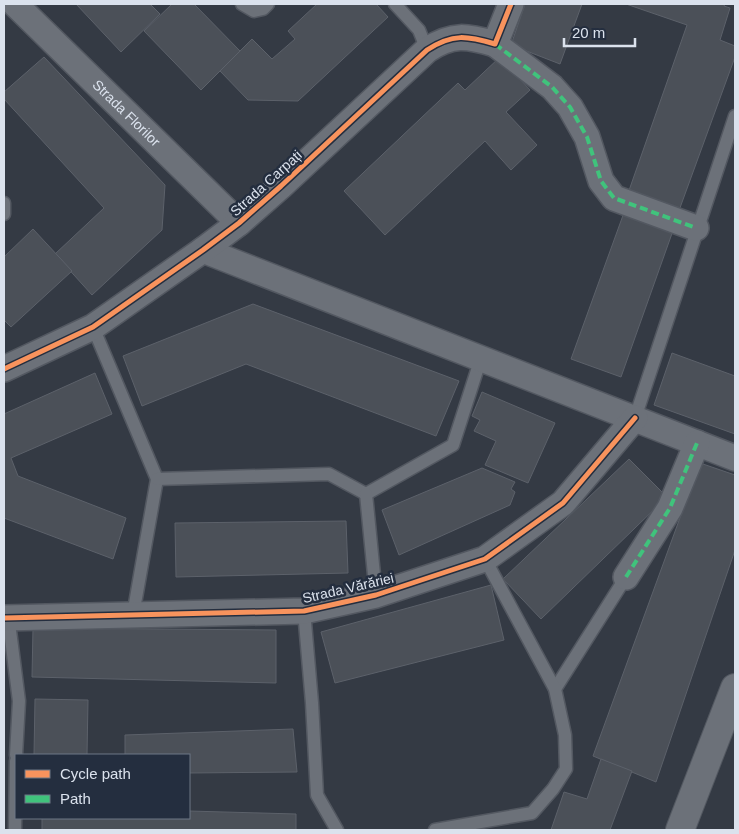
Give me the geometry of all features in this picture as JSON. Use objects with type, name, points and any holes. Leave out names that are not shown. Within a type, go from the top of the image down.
[{"type":"main road","points":[[680,830],[735,688]]},
{"type":"street","name":"Strada Florilor","points":[[15,4],[239,223]]},
{"type":"street","points":[[512,4],[496,44],[552,87],[570,107],[587,137],[601,181],[614,198],[696,228]]},
{"type":"street","name":"Strada Carpați","points":[[4,369],[93,327],[203,250],[239,223],[428,50],[443,40],[470,36],[496,44]]},
{"type":"street","points":[[203,250],[735,458]]},
{"type":"street","name":"Strada Vărăriei","points":[[6,614],[133,616],[304,611],[376,595],[485,559],[563,504],[635,418]]},
{"type":"street","points":[[626,577],[670,508],[697,443]]},
{"type":"lane","points":[[242,4],[254,10],[263,9],[268,4]]},
{"type":"lane","points":[[395,4],[419,30],[428,50]]},
{"type":"lane","points":[[635,418],[696,228],[735,116]]},
{"type":"lane","points":[[4,203],[6,209],[4,214]]},
{"type":"lane","points":[[93,327],[157,479],[133,616]]},
{"type":"lane","points":[[366,494],[452,445],[481,358]]},
{"type":"lane","points":[[157,479],[329,474],[366,494]]},
{"type":"lane","points":[[366,494],[376,595]]},
{"type":"lane","points":[[435,830],[532,813],[553,789],[566,768],[565,734],[555,689],[485,559]]},
{"type":"lane","points":[[555,689],[626,577]]},
{"type":"lane","points":[[304,611],[312,702],[317,795],[337,830]]},
{"type":"lane","points":[[6,614],[19,701],[16,754]]},
{"type":"building","points":[[76,4],[150,4],[160,14],[121,52]]},
{"type":"building","points":[[172,4],[194,4],[240,51],[201,90],[144,31]]},
{"type":"building","points":[[317,4],[376,4],[388,17],[298,101],[248,100],[220,71],[252,39],[272,59],[295,39],[288,31]]},
{"type":"building","points":[[525,4],[582,4],[560,64],[511,45]]},
{"type":"building","points":[[626,4],[725,4],[724,6],[730,8],[720,40],[735,46],[735,57],[677,216],[626,199],[687,25]]},
{"type":"building","points":[[44,57],[165,185],[162,230],[92,295],[55,254],[104,208],[4,99],[4,92]]},
{"type":"building","points":[[500,57],[530,90],[506,112],[537,145],[511,170],[485,141],[385,235],[344,191],[458,83],[465,90]]},
{"type":"building","points":[[626,207],[675,225],[621,377],[571,359]]},
{"type":"building","points":[[33,229],[72,271],[11,327],[4,320],[4,257]]},
{"type":"building","points":[[253,304],[459,381],[436,436],[246,364],[142,406],[123,356]]},
{"type":"building","points":[[672,353],[735,376],[735,434],[654,405]]},
{"type":"building","points":[[95,373],[112,414],[11,458],[18,476],[126,518],[113,559],[4,518],[4,414]]},
{"type":"building","points":[[482,392],[555,423],[528,483],[485,465],[496,441],[474,431],[480,420],[472,416]]},
{"type":"building","points":[[629,459],[667,497],[541,619],[503,579]]},
{"type":"building","points":[[700,463],[735,475],[735,550],[656,782],[593,756]]},
{"type":"building","points":[[482,468],[515,482],[511,489],[515,492],[510,505],[399,555],[382,510]]},
{"type":"building","points":[[346,521],[348,573],[176,577],[175,523]]},
{"type":"building","points":[[491,585],[504,640],[335,683],[321,632]]},
{"type":"building","points":[[33,628],[276,630],[276,683],[32,677]]},
{"type":"building","points":[[35,699],[88,700],[87,754],[34,754]]},
{"type":"building","points":[[293,729],[297,772],[190,773],[190,754],[125,754],[125,735]]},
{"type":"building","points":[[601,759],[632,771],[610,830],[551,830],[564,792],[587,799]]},
{"type":"building","points":[[190,811],[296,814],[296,830],[42,830],[42,819],[190,819]]},
{"type":"marked path","points":[[495,44],[552,87],[570,107],[587,137],[601,181],[614,198],[696,228]]},
{"type":"marked path","points":[[626,577],[670,508],[697,443]]},
{"type":"cycle path","points":[[4,369],[93,327],[239,223],[427,50],[445,41],[460,38],[476,39],[495,44],[511,4]]},
{"type":"cycle path","points":[[4,618],[304,611],[376,595],[485,559],[563,503],[635,418]]}]
